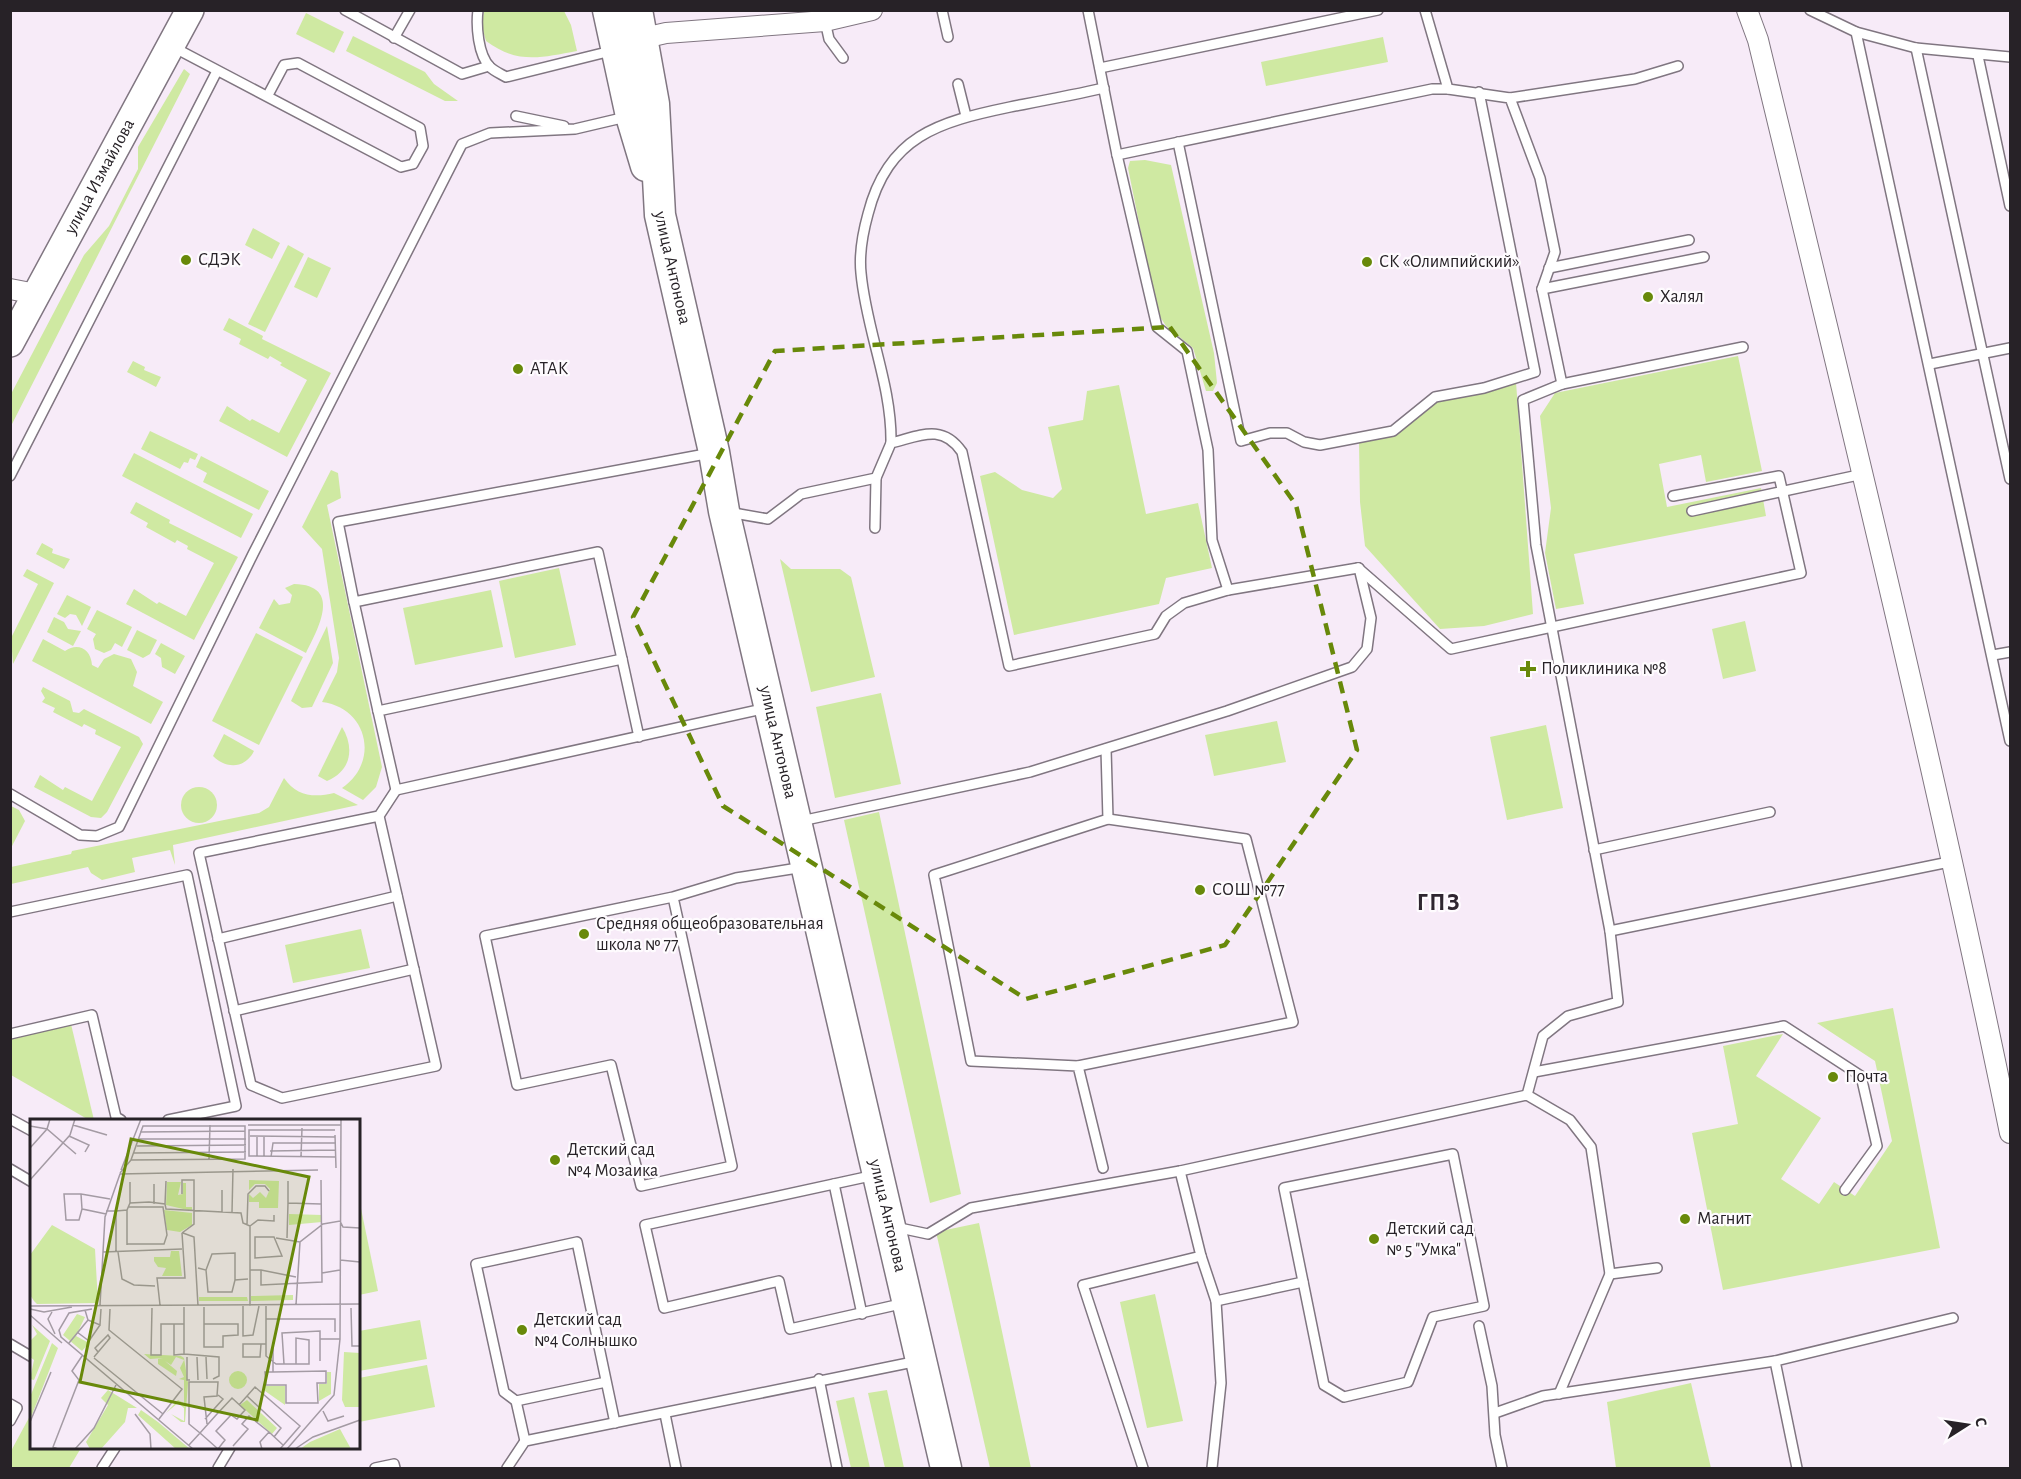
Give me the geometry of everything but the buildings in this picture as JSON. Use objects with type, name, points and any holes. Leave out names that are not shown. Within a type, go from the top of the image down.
[{"type":"main road","name":"улица Измайлова","points":[[10,343],[23,291],[171,46],[190,10]]},
{"type":"main road","points":[[608,10],[631,116],[660,215]]},
{"type":"main road","points":[[616,49],[640,24]]},
{"type":"main road","name":"улица Антонова","points":[[640,24],[654,104],[660,215],[714,452],[724,511],[946,1468]]},
{"type":"street","points":[[640,24],[666,33],[825,21],[872,10]]},
{"type":"street","points":[[1748,10],[1758,40],[1954,861],[2010,1133]]},
{"type":"lane","points":[[345,10],[462,74],[489,66]]},
{"type":"lane","points":[[394,38],[410,10]]},
{"type":"lane","points":[[478,10],[480,42],[489,66],[506,77],[616,49]]},
{"type":"lane","points":[[942,10],[948,37]]},
{"type":"lane","points":[[1088,10],[1117,155],[1157,327],[1187,351],[1208,450],[1212,540],[1228,590]]},
{"type":"lane","points":[[1100,68],[1378,10]]},
{"type":"lane","points":[[1425,10],[1448,89]]},
{"type":"lane","points":[[1810,10],[1856,32],[1916,48],[1978,56],[2010,57]]},
{"type":"lane","points":[[825,21],[829,39],[843,58]]},
{"type":"lane","points":[[1856,32],[1930,364],[2010,741]]},
{"type":"lane","points":[[171,46],[401,167],[413,164],[423,146],[420,129],[298,63],[284,65],[268,95]]},
{"type":"lane","points":[[1916,48],[2010,479]]},
{"type":"lane","points":[[1978,56],[2010,206]]},
{"type":"lane","points":[[1117,155],[1432,89],[1479,92],[1510,98],[1635,79],[1678,66]]},
{"type":"lane","points":[[10,476],[217,71]]},
{"type":"lane","points":[[958,84],[966,116]]},
{"type":"lane","points":[[875,528],[876,478],[891,443],[892,416],[860,272],[863,232],[873,195],[887,165],[910,141],[931,128],[966,116],[1104,88]]},
{"type":"lane","points":[[1178,142],[1241,441],[1270,433],[1287,433],[1304,442],[1320,445],[1393,431],[1435,397],[1484,388],[1535,372],[1479,92]]},
{"type":"lane","points":[[1510,98],[1540,178],[1555,252],[1542,289],[1562,384]]},
{"type":"lane","points":[[516,116],[575,129]]},
{"type":"lane","points":[[10,794],[80,835],[97,836],[119,827],[253,554],[462,144],[490,133],[575,129],[631,116]]},
{"type":"lane","points":[[1549,268],[1689,240]]},
{"type":"lane","points":[[1542,289],[1704,257]]},
{"type":"lane","points":[[1527,1095],[1543,1035],[1568,1016],[1618,1002],[1610,931],[1536,545],[1523,400],[1562,384],[1743,347]]},
{"type":"lane","points":[[1930,364],[2010,348]]},
{"type":"lane","points":[[891,443],[937,432],[954,440],[962,452],[1009,666],[1155,634],[1166,616],[1184,603],[1228,590],[1359,567]]},
{"type":"lane","points":[[396,790],[338,522],[714,452]]},
{"type":"lane","points":[[1692,511],[1782,494],[1863,474]]},
{"type":"lane","points":[[1359,567],[1451,649],[1801,573],[1779,476],[1673,496]]},
{"type":"lane","points":[[724,511],[768,519],[801,494],[876,478]]},
{"type":"lane","points":[[354,602],[598,552],[639,737]]},
{"type":"lane","points":[[796,822],[1030,772],[1352,667],[1367,649],[1371,618],[1359,567]]},
{"type":"lane","points":[[1993,655],[2010,652]]},
{"type":"lane","points":[[378,711],[622,658]]},
{"type":"lane","points":[[379,816],[436,1066],[282,1098],[251,1085],[199,853],[379,816],[396,790],[770,708]]},
{"type":"lane","points":[[1106,749],[1108,819]]},
{"type":"lane","points":[[1594,850],[1770,812]]},
{"type":"lane","points":[[1108,819],[1246,839],[1293,1022],[1078,1066],[971,1061],[934,875],[1108,819]]},
{"type":"lane","points":[[1610,931],[1954,861]]},
{"type":"lane","points":[[673,897],[732,1166],[641,1186],[611,1065],[517,1085],[485,936],[673,897],[736,878],[806,866]]},
{"type":"lane","points":[[10,912],[187,875],[236,1106],[173,1119]]},
{"type":"lane","points":[[218,939],[397,896]]},
{"type":"lane","points":[[234,1011],[414,969]]},
{"type":"lane","points":[[10,1034],[92,1015],[116,1117],[120,1119]]},
{"type":"lane","points":[[1534,1072],[1784,1026],[1861,1076],[1877,1146],[1845,1190]]},
{"type":"lane","points":[[1078,1066],[1103,1168]]},
{"type":"lane","points":[[889,1226],[928,1234],[971,1208],[1180,1171],[1527,1095],[1570,1120],[1591,1147],[1610,1274],[1558,1394]]},
{"type":"lane","points":[[10,1119],[30,1130]]},
{"type":"lane","points":[[1453,1154],[1484,1306],[1433,1317],[1408,1382],[1344,1397],[1324,1385],[1303,1282],[1284,1188],[1453,1154]]},
{"type":"lane","points":[[10,1169],[30,1181]]},
{"type":"lane","points":[[1180,1171],[1201,1256],[1216,1301],[1221,1383],[1212,1468]]},
{"type":"lane","points":[[878,1174],[645,1226],[664,1308],[779,1281],[790,1329],[907,1303]]},
{"type":"lane","points":[[834,1184],[862,1314]]},
{"type":"lane","points":[[525,1441],[516,1401],[504,1392],[476,1264],[577,1242],[615,1423]]},
{"type":"lane","points":[[1143,1468],[1083,1285],[1201,1256]]},
{"type":"lane","points":[[1610,1274],[1657,1268]]},
{"type":"lane","points":[[1216,1301],[1303,1282]]},
{"type":"lane","points":[[1495,1413],[1543,1396],[1775,1361],[1953,1318]]},
{"type":"lane","points":[[1479,1326],[1492,1386],[1495,1435],[1502,1468]]},
{"type":"lane","points":[[10,1344],[30,1356]]},
{"type":"lane","points":[[507,1468],[525,1441],[920,1360]]},
{"type":"lane","points":[[1775,1361],[1797,1468]]},
{"type":"lane","points":[[819,1379],[837,1468]]},
{"type":"lane","points":[[516,1401],[606,1382]]},
{"type":"lane","points":[[10,1404],[17,1408],[10,1421]]},
{"type":"lane","points":[[664,1414],[676,1468]]},
{"type":"lane","points":[[102,1468],[114,1449]]},
{"type":"lane","points":[[218,1468],[229,1449]]},
{"type":"lane","points":[[375,1468],[394,1464],[395,1468]]},
{"type":"highlighted area","points":[[1170,327],[1296,505],[1357,750],[1225,945],[1026,999],[723,806],[633,617],[775,351]]},
{"type":"green space","points":[[484,10],[564,11],[571,25],[577,51],[540,57],[508,53],[486,41],[482,27]]},
{"type":"green space","points":[[306,13],[344,32],[334,53],[296,34]]},
{"type":"green space","points":[[353,36],[425,72],[434,84],[458,101],[445,101],[346,51]]},
{"type":"green space","points":[[1383,37],[1388,62],[1266,86],[1261,62]]},
{"type":"green space","points":[[184,69],[190,74],[11,426],[11,394],[84,255],[109,226],[138,169],[138,147]]},
{"type":"green space","points":[[1145,160],[1171,165],[1214,353],[1217,383],[1213,391],[1206,391],[1193,348],[1166,326],[1157,312],[1128,168],[1130,161]]},
{"type":"green space","points":[[253,228],[280,243],[272,259],[245,245]]},
{"type":"green space","points":[[288,245],[304,254],[265,332],[248,324]]},
{"type":"green space","points":[[308,257],[331,268],[317,298],[294,287]]},
{"type":"green space","points":[[229,318],[263,336],[262,339],[331,373],[287,457],[219,421],[227,406],[250,421],[252,419],[279,433],[307,380],[280,365],[282,363],[270,356],[268,359],[239,344],[241,339],[223,330]]},
{"type":"green space","points":[[1738,356],[1762,471],[1706,482],[1701,455],[1659,464],[1667,507],[1761,488],[1766,516],[1574,554],[1584,604],[1556,609],[1545,553],[1551,508],[1540,416],[1555,393]]},
{"type":"green space","points":[[133,361],[145,367],[144,370],[161,377],[156,387],[127,372]]},
{"type":"green space","points":[[1516,382],[1533,614],[1484,626],[1440,629],[1365,546],[1360,502],[1359,443],[1396,433],[1438,401],[1482,393]]},
{"type":"green space","points":[[1119,385],[1146,514],[1198,503],[1212,568],[1166,578],[1159,604],[1014,635],[980,476],[995,472],[1022,490],[1053,498],[1062,489],[1048,427],[1083,420],[1087,391]]},
{"type":"green space","points":[[150,431],[198,454],[195,460],[190,458],[188,463],[184,462],[180,469],[141,449]]},
{"type":"green space","points":[[134,453],[253,514],[241,538],[122,476]]},
{"type":"green space","points":[[201,456],[269,491],[259,510],[203,482],[207,473],[196,467]]},
{"type":"green space","points":[[331,470],[338,473],[341,498],[327,505],[382,767],[376,787],[363,800],[342,788],[354,777],[361,764],[364,738],[359,725],[350,714],[338,706],[322,702],[337,672],[339,658],[322,549],[302,527]]},
{"type":"green space","points":[[136,502],[170,520],[169,523],[238,557],[194,640],[126,604],[134,589],[157,604],[159,602],[186,616],[214,563],[187,549],[188,546],[177,540],[175,543],[146,527],[148,523],[130,513]]},
{"type":"green space","points":[[42,543],[53,549],[52,553],[70,559],[64,569],[36,554]]},
{"type":"green space","points":[[780,559],[791,569],[840,569],[851,577],[875,677],[811,692]]},
{"type":"green space","points":[[559,568],[576,645],[515,658],[499,581]]},
{"type":"green space","points":[[27,569],[54,583],[13,664],[11,638],[38,584],[23,576]]},
{"type":"green space","points":[[294,584],[309,586],[318,592],[322,600],[323,610],[320,621],[306,653],[259,628],[274,599],[279,605],[290,603],[292,595],[285,588]]},
{"type":"green space","points":[[491,590],[503,647],[415,665],[403,608]]},
{"type":"green space","points":[[67,595],[91,607],[82,626],[76,615],[70,614],[65,618],[57,614]]},
{"type":"green space","points":[[97,610],[132,627],[122,647],[115,643],[111,650],[104,653],[95,649],[93,639],[96,634],[87,629]]},
{"type":"green space","points":[[54,617],[64,622],[68,629],[81,631],[73,646],[47,632]]},
{"type":"green space","points":[[1745,621],[1756,671],[1723,679],[1712,629]]},
{"type":"green space","points":[[327,626],[333,663],[312,707],[302,708],[291,701]]},
{"type":"green space","points":[[137,630],[157,640],[150,654],[143,658],[127,650]]},
{"type":"green space","points":[[256,633],[303,657],[259,745],[212,721]]},
{"type":"green space","points":[[43,639],[65,651],[75,647],[83,649],[89,655],[92,665],[98,668],[104,659],[114,654],[131,659],[137,672],[133,686],[163,702],[151,724],[32,661]]},
{"type":"green space","points":[[161,643],[185,656],[175,674],[162,667],[161,658],[155,654]]},
{"type":"green space","points":[[43,687],[70,701],[73,712],[79,713],[84,709],[139,737],[143,744],[107,812],[101,818],[91,817],[34,787],[40,775],[63,790],[65,787],[92,801],[121,747],[95,734],[96,730],[84,724],[82,727],[53,712],[55,708],[42,702],[45,698],[41,691]]},
{"type":"green space","points":[[881,693],[901,784],[835,798],[816,707]]},
{"type":"green space","points":[[1277,721],[1286,762],[1214,776],[1205,735]]},
{"type":"green space","points":[[1546,725],[1563,808],[1507,820],[1490,737]]},
{"type":"green space","points":[[342,727],[349,743],[348,758],[341,771],[327,781],[318,776]]},
{"type":"green space","points":[[224,734],[254,751],[246,761],[229,765],[213,756]]},
{"type":"green space","points":[[284,778],[300,792],[313,795],[334,793],[358,805],[173,845],[175,865],[170,850],[132,858],[135,872],[102,880],[91,873],[88,867],[11,884],[11,867],[71,854],[72,851],[259,813],[269,807]]},
{"type":"green space","points":[[199,787],[212,792],[217,805],[212,818],[199,823],[186,818],[181,805],[186,792]]},
{"type":"green space","points":[[11,806],[19,810],[25,821],[11,848]]},
{"type":"green space","points":[[879,812],[961,1194],[930,1203],[844,820]]},
{"type":"green space","points":[[361,929],[370,968],[293,983],[285,945]]},
{"type":"green space","points":[[1893,1008],[1940,1248],[1723,1290],[1692,1133],[1738,1124],[1723,1046],[1783,1034],[1756,1076],[1821,1118],[1781,1179],[1819,1204],[1834,1182],[1855,1196],[1892,1141],[1875,1061],[1817,1023]]},
{"type":"green space","points":[[70,1020],[94,1119],[87,1119],[11,1075],[11,1034]]},
{"type":"green space","points":[[360,1204],[378,1291],[360,1295]]},
{"type":"green space","points":[[979,1223],[1031,1468],[990,1468],[936,1232]]},
{"type":"green space","points":[[1155,1294],[1183,1421],[1147,1428],[1120,1302]]},
{"type":"green space","points":[[420,1320],[427,1359],[360,1371],[360,1331]]},
{"type":"green space","points":[[427,1365],[435,1407],[360,1422],[360,1378]]},
{"type":"green space","points":[[1691,1383],[1711,1468],[1616,1468],[1607,1402]]},
{"type":"green space","points":[[887,1390],[904,1468],[885,1468],[868,1393]]},
{"type":"green space","points":[[854,1397],[870,1468],[851,1468],[836,1401]]},
{"type":"green space","points":[[30,1416],[30,1449],[80,1449],[69,1468],[11,1468],[11,1451]]},
{"type":"place","name":"СДЭК","points":[[186,260]]},
{"type":"place","name":"СК «Олимпийский»","points":[[1367,262]]},
{"type":"place","name":"Халял","points":[[1648,297]]},
{"type":"place","name":"АТАК","points":[[518,369]]},
{"type":"place","name":"Поликлиника №8","points":[[1528,669]]},
{"type":"place","name":"СОШ №77","points":[[1200,890]]},
{"type":"place","name":"Средняя общеобразовательная школа № 77","points":[[584,934]]},
{"type":"place","name":"Почта","points":[[1833,1077]]},
{"type":"place","name":"Детский сад №4 Мозаика","points":[[555,1160]]},
{"type":"place","name":"Магнит","points":[[1685,1219]]},
{"type":"place","name":"Детский сад № 5 \"Умка\"","points":[[1374,1239]]},
{"type":"place","name":"Детский сад №4 Солнышко","points":[[522,1330]]},
{"type":"district","name":"ГПЗ","points":[[1439,903]]}]
